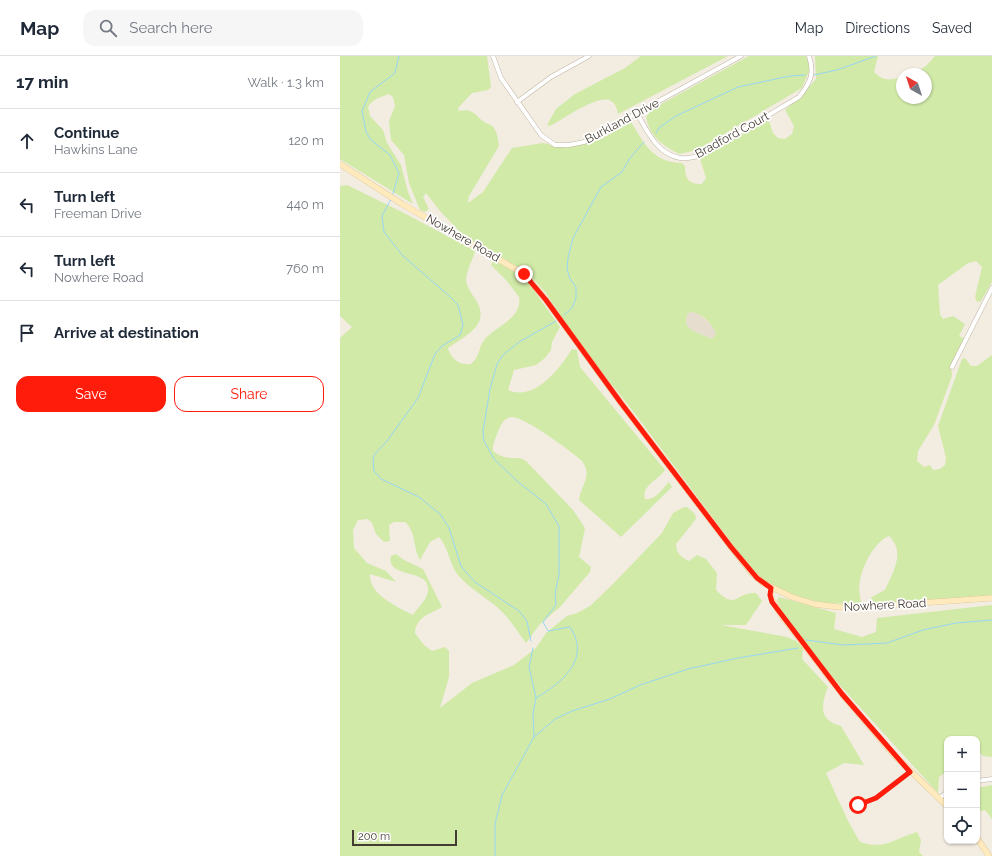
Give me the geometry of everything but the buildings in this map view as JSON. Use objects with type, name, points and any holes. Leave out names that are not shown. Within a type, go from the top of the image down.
[{"type":"street","name":"Burkland Drive","points":[[493,56],[502,78],[517,102],[541,134],[555,144],[569,145],[584,142],[741,56]]},
{"type":"street","points":[[517,102],[550,77],[589,56]]},
{"type":"street","name":"Bradford Court","points":[[637,113],[654,142],[665,153],[680,159],[699,156],[799,97],[809,84],[813,67],[809,56]]},
{"type":"street","name":"Nowhere Road","points":[[340,164],[402,204],[524,274],[553,309],[614,393],[731,547],[757,578],[771,588],[814,604],[849,608],[992,598]]},
{"type":"street","points":[[952,367],[992,288]]},
{"type":"street","points":[[771,588],[770,595],[772,602],[842,694],[910,772],[944,803]]},
{"type":"street","points":[[858,805],[876,798],[910,772]]},
{"type":"street","points":[[980,781],[992,779]]},
{"type":"street","points":[[939,799],[944,795]]},
{"type":"street","points":[[980,842],[989,856]]},
{"type":"shaded area","points":[[697,312],[714,327],[716,335],[712,339],[691,330],[686,324],[687,314]]},
{"type":"green space","points":[[340,56],[487,56],[491,87],[488,90],[472,93],[458,108],[459,111],[464,110],[474,113],[492,126],[497,134],[499,146],[469,196],[468,203],[483,192],[512,148],[543,143],[566,148],[601,139],[631,122],[650,150],[664,160],[682,163],[685,166],[688,180],[693,183],[702,184],[706,178],[700,159],[765,121],[769,121],[773,133],[778,138],[785,139],[792,134],[794,126],[785,110],[804,93],[816,79],[815,56],[878,56],[874,72],[884,79],[896,78],[896,104],[932,104],[932,68],[923,68],[935,56],[992,56],[992,282],[981,301],[977,302],[975,297],[982,267],[976,261],[968,263],[938,285],[940,314],[943,319],[953,316],[965,324],[959,336],[965,339],[951,364],[952,376],[934,425],[918,451],[917,461],[924,467],[930,465],[933,470],[940,469],[945,465],[946,458],[938,426],[962,359],[965,358],[971,366],[977,366],[992,355],[992,597],[873,603],[870,600],[872,597],[885,590],[896,562],[897,549],[889,536],[874,548],[863,568],[859,586],[861,603],[837,604],[801,598],[778,589],[768,583],[749,566],[636,415],[579,343],[546,293],[527,272],[464,236],[440,211],[426,193],[423,197],[429,209],[425,212],[420,210],[409,183],[404,155],[391,140],[389,121],[395,106],[393,97],[389,94],[374,100],[368,107],[370,116],[383,130],[387,143],[401,165],[408,192],[413,204],[340,159]],"holes":[[[691,312],[699,314],[715,330],[716,334],[712,339],[691,330],[686,324],[687,314]]]},
{"type":"green space","points":[[641,56],[728,56],[618,114],[617,108],[611,101],[598,101],[571,113],[550,126],[547,125],[556,109],[575,94],[625,68]]},
{"type":"green space","points":[[749,56],[806,56],[811,67],[802,88],[697,150],[679,154],[658,140],[650,130],[646,117],[652,109]]},
{"type":"green space","points":[[347,185],[402,212],[475,251],[466,280],[480,309],[480,316],[478,323],[469,334],[448,348],[449,352],[456,361],[463,364],[471,364],[485,339],[508,321],[517,311],[519,297],[506,280],[491,265],[493,260],[498,260],[527,281],[560,327],[552,342],[551,350],[545,358],[536,365],[514,370],[508,390],[518,392],[528,391],[537,387],[554,373],[572,349],[577,350],[580,367],[665,470],[645,490],[645,499],[655,496],[669,482],[672,487],[621,537],[579,500],[586,476],[585,466],[582,461],[527,422],[512,417],[505,420],[498,431],[493,451],[503,457],[519,458],[526,461],[573,510],[585,528],[579,557],[591,567],[590,572],[560,607],[540,624],[526,643],[509,619],[501,611],[458,575],[445,546],[439,537],[430,542],[420,560],[413,535],[409,526],[405,522],[394,522],[389,525],[390,541],[384,542],[376,534],[372,523],[368,519],[358,520],[353,530],[354,548],[367,563],[386,571],[396,582],[370,574],[374,588],[379,594],[392,604],[413,615],[426,598],[428,586],[424,580],[395,569],[391,564],[391,556],[396,554],[404,560],[423,569],[442,607],[424,617],[418,623],[415,633],[424,645],[432,651],[445,647],[449,651],[449,677],[440,708],[472,683],[514,665],[536,648],[546,633],[567,616],[577,613],[590,606],[662,533],[673,513],[687,507],[695,514],[696,519],[676,544],[677,550],[680,554],[689,561],[697,555],[706,559],[717,573],[716,590],[728,599],[732,600],[749,593],[756,593],[762,601],[746,625],[721,625],[787,637],[796,641],[803,648],[802,659],[828,687],[823,706],[825,716],[828,720],[841,726],[864,765],[844,763],[826,773],[848,821],[860,842],[876,845],[889,843],[917,832],[921,840],[919,852],[923,856],[340,856],[340,338],[352,327],[340,316],[340,186]]},
{"type":"green space","points":[[779,597],[836,613],[834,629],[862,637],[876,632],[877,618],[992,605],[992,757],[983,756],[980,753],[980,736],[944,736],[944,773],[939,777],[938,793],[827,671],[785,618],[777,600]]},
{"type":"green space","points":[[992,785],[992,819],[985,810],[980,811],[980,787]]},
{"type":"waterway","points":[[393,194],[399,173],[390,155],[371,140],[366,132],[362,111],[370,92],[395,73],[399,56]]},
{"type":"waterway","points":[[814,75],[837,70],[876,56]]},
{"type":"waterway","points":[[656,133],[659,128],[676,116],[738,87],[790,76],[805,75]]},
{"type":"waterway","points":[[564,315],[572,308],[576,298],[576,287],[570,279],[567,269],[573,238],[601,187],[622,172],[630,158],[644,142]]},
{"type":"waterway","points":[[391,199],[382,216],[384,232],[403,256],[458,305],[463,325],[460,335],[442,346],[435,354],[418,398],[387,441],[374,455],[374,471],[381,479],[419,497],[441,515],[449,528],[461,566],[475,582],[519,611],[527,621],[531,641]]},
{"type":"waterway","points":[[536,698],[556,685],[571,668],[576,659],[576,639],[570,627],[548,631],[543,622],[556,605],[555,594],[559,574],[559,526],[546,504],[517,481],[494,459],[484,441],[483,431],[490,389],[497,364],[503,355],[519,342],[556,321]]},
{"type":"waterway","points":[[806,640],[844,645],[887,643],[923,630],[956,623],[992,620]]},
{"type":"waterway","points":[[495,856],[495,824],[502,795],[534,737],[533,713],[536,698],[529,667],[533,648]]},
{"type":"waterway","points":[[534,737],[555,719],[572,711],[610,699],[640,685],[688,669],[738,658],[798,648]]},
{"type":"route","points":[[524,274],[535,285],[557,314],[621,403],[743,563],[757,578],[771,588],[770,595],[772,602],[842,694],[910,772],[876,798],[858,805]]}]
